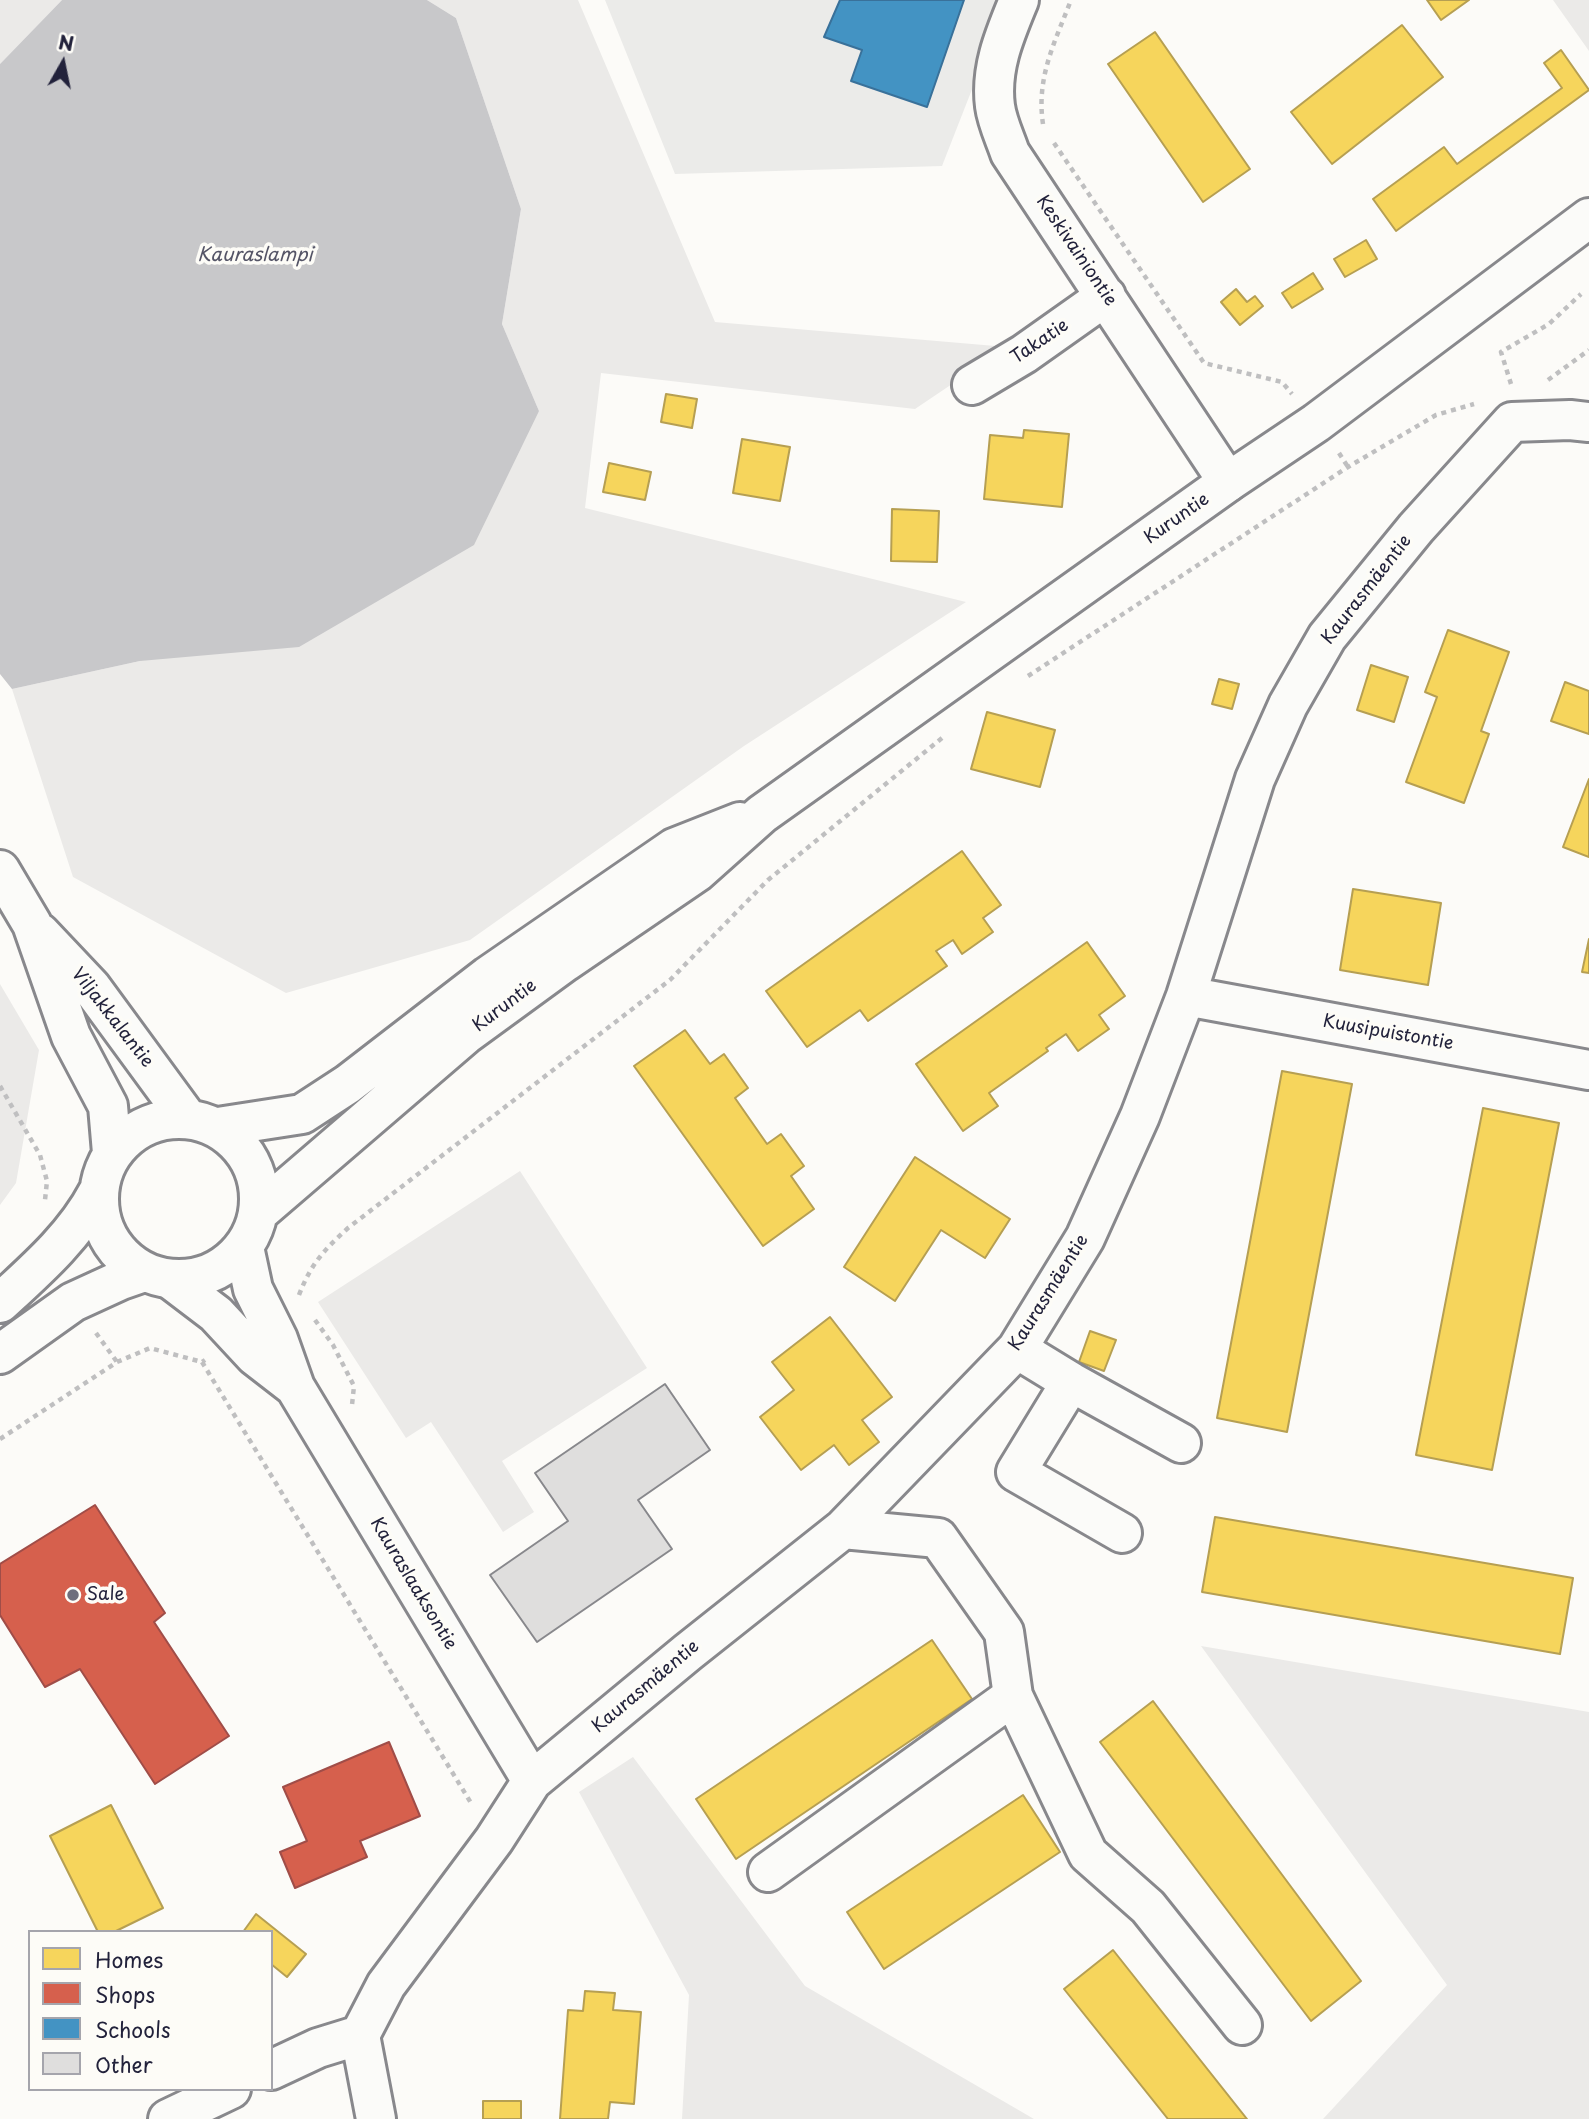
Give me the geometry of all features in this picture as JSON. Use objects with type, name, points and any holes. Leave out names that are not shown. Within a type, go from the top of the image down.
[{"type":"street","name":"Keskivainiontie","points":[[1019,0],[1002,40],[994,80],[995,108],[1010,153],[1228,482]]},
{"type":"street","name":"Kuruntie","points":[[259,1212],[466,1035],[565,961],[697,872],[762,814],[1228,482],[1316,423],[1589,218]]},
{"type":"street","name":"Takatie","points":[[972,385],[1024,354],[1105,296]]},
{"type":"street","name":"Kaurasmäentie","points":[[360,2035],[386,1985],[494,1840],[532,1782],[688,1652],[843,1529],[1017,1349],[1085,1238],[1140,1116],[1186,996],[1255,779],[1288,705],[1327,637],[1416,528],[1512,422],[1589,422]]},
{"type":"street","name":"Kuruntie","points":[[203,1122],[302,1114],[348,1084],[488,976],[674,848],[762,814]]},
{"type":"street","name":"Viljakkalantie","points":[[0,870],[32,924],[71,1036],[107,1106],[112,1153]]},
{"type":"street","name":"Viljakkalantie","points":[[32,924],[91,987],[203,1122]]},
{"type":"street","name":"Kuusipuistontie","points":[[1186,996],[1589,1070]]},
{"type":"street","points":[[0,1303],[44,1262],[86,1215],[98,1192],[103,1171],[112,1153],[132,1133],[158,1120],[203,1122],[243,1149],[258,1179],[259,1212],[251,1236],[224,1267],[198,1278],[157,1275],[121,1280],[73,1302],[0,1354]]},
{"type":"street","points":[[98,1192],[100,1216],[109,1238],[124,1258],[157,1275]]},
{"type":"street","name":"Kauraslaaksontie","points":[[244,1247],[253,1289],[255,1331]]},
{"type":"street","name":"Kauraslaaksontie","points":[[157,1275],[216,1314],[278,1339],[295,1387],[532,1782]]},
{"type":"street","points":[[1017,1349],[1181,1443]]},
{"type":"street","points":[[1071,1382],[1016,1472],[1122,1534]]},
{"type":"street","points":[[843,1529],[938,1538],[1004,1632],[1013,1696],[1087,1854],[1148,1906],[1242,2025]]},
{"type":"street","points":[[768,1872],[1013,1696]]},
{"type":"street","points":[[273,2069],[318,2048],[360,2035],[376,2119]]},
{"type":"street","points":[[168,2119],[227,2091]]},
{"type":"path","points":[[1044,128],[1041,106],[1043,76],[1071,0]]},
{"type":"path","points":[[1052,139],[1204,363],[1282,382],[1349,467]]},
{"type":"path","points":[[1514,393],[1501,352],[1549,324],[1581,294]]},
{"type":"path","points":[[1545,382],[1589,350]]},
{"type":"path","points":[[1019,682],[1349,467],[1436,415],[1475,404]]},
{"type":"path","points":[[202,1362],[255,1331],[299,1296],[309,1271],[329,1245],[348,1228],[670,979],[768,880],[945,735]]},
{"type":"path","points":[[0,1086],[40,1155],[47,1181],[45,1205]]},
{"type":"path","points":[[0,1439],[117,1362],[150,1348],[202,1362],[494,1840]]},
{"type":"shaded area","points":[[0,0],[62,0],[0,64]]},
{"type":"shaded area","points":[[427,0],[578,0],[715,322],[1007,347],[915,409],[601,373],[585,508],[966,602],[744,746],[470,940],[286,993],[73,877],[12,689],[140,661],[539,411],[502,324],[521,209],[456,18]]},
{"type":"shaded area","points":[[605,0],[1007,0],[942,166],[675,174]]},
{"type":"shaded area","points":[[1553,0],[1589,0],[1589,51]]},
{"type":"shaded area","points":[[0,984],[39,1050],[16,1183],[0,1205]]},
{"type":"shaded area","points":[[520,1171],[647,1368],[502,1461],[534,1512],[503,1532],[431,1422],[406,1438],[318,1302]]},
{"type":"shaded area","points":[[1201,1646],[1589,1712],[1589,2119],[1323,2119],[1447,1985]]},
{"type":"shaded area","points":[[633,1757],[805,1986],[1034,2119],[682,2119],[689,1995],[579,1792]]},
{"type":"water","name":"Kauraslampi","points":[[62,0],[427,0],[456,18],[521,209],[502,324],[539,411],[474,545],[299,647],[140,661],[12,689],[0,674],[0,64]]},
{"type":"building: Homes","points":[[1427,0],[1469,0],[1441,20]]},
{"type":"building: Homes","points":[[1402,25],[1443,77],[1332,164],[1291,112]]},
{"type":"building: Homes","points":[[1155,32],[1250,169],[1203,202],[1108,64]]},
{"type":"building: Homes","points":[[1561,50],[1589,90],[1396,231],[1373,199],[1444,147],[1457,164],[1562,88],[1544,63]]},
{"type":"building: Homes","points":[[1366,240],[1377,259],[1345,277],[1334,259]]},
{"type":"building: Homes","points":[[1313,273],[1323,289],[1292,308],[1282,293]]},
{"type":"building: Homes","points":[[1236,289],[1247,302],[1255,296],[1263,306],[1240,325],[1221,302]]},
{"type":"building: Homes","points":[[666,394],[697,399],[692,428],[661,422]]},
{"type":"building: Homes","points":[[1024,430],[1069,434],[1062,507],[984,499],[990,435],[1023,438]]},
{"type":"building: Homes","points":[[742,439],[790,447],[780,501],[733,493]]},
{"type":"building: Homes","points":[[609,463],[651,472],[645,500],[603,492]]},
{"type":"building: Homes","points":[[892,509],[939,511],[937,562],[891,561]]},
{"type":"building: Homes","points":[[1448,630],[1509,652],[1481,731],[1489,734],[1464,803],[1406,782],[1437,697],[1425,692]]},
{"type":"building: Homes","points":[[1371,665],[1408,677],[1394,722],[1357,710]]},
{"type":"building: Homes","points":[[1219,679],[1239,684],[1232,709],[1212,704]]},
{"type":"building: Homes","points":[[1565,682],[1589,691],[1589,734],[1551,721]]},
{"type":"building: Homes","points":[[987,712],[1055,730],[1040,787],[971,769]]},
{"type":"building: Homes","points":[[1589,779],[1589,857],[1563,847]]},
{"type":"building: Homes","points":[[962,851],[1001,905],[983,918],[993,932],[962,954],[953,940],[936,951],[947,966],[868,1021],[860,1010],[807,1047],[766,991]]},
{"type":"building: Homes","points":[[1353,889],[1441,903],[1428,985],[1340,970]]},
{"type":"building: Homes","points":[[1589,939],[1589,973],[1582,972]]},
{"type":"building: Homes","points":[[1087,942],[1125,996],[1099,1015],[1109,1029],[1078,1051],[1066,1034],[1046,1048],[1048,1051],[989,1093],[998,1106],[963,1131],[916,1064]]},
{"type":"building: Homes","points":[[685,1030],[710,1064],[724,1054],[748,1088],[735,1098],[767,1144],[781,1134],[804,1166],[791,1176],[814,1209],[763,1246],[634,1066]]},
{"type":"building: Homes","points":[[1282,1071],[1352,1084],[1287,1432],[1217,1418]]},
{"type":"building: Homes","points":[[1483,1108],[1559,1123],[1492,1470],[1416,1455]]},
{"type":"building: Homes","points":[[915,1157],[1010,1219],[985,1258],[941,1230],[895,1301],[844,1267]]},
{"type":"building: Homes","points":[[830,1317],[892,1397],[862,1420],[879,1442],[849,1465],[834,1445],[801,1470],[760,1417],[794,1390],[772,1362]]},
{"type":"building: Homes","points":[[1090,1331],[1116,1340],[1104,1371],[1079,1362]]},
{"type":"building: Homes","points":[[1215,1517],[1573,1578],[1560,1654],[1202,1592]]},
{"type":"building: Homes","points":[[932,1640],[972,1699],[736,1859],[696,1799]]},
{"type":"building: Homes","points":[[1153,1701],[1361,1981],[1311,2021],[1100,1742]]},
{"type":"building: Homes","points":[[1023,1795],[1060,1852],[884,1969],[847,1912]]},
{"type":"building: Homes","points":[[111,1805],[163,1908],[118,1930],[97,1930],[50,1836]]},
{"type":"building: Homes","points":[[256,1914],[306,1954],[287,1977],[273,1966],[273,1930],[244,1930]]},
{"type":"building: Homes","points":[[1113,1950],[1247,2119],[1168,2119],[1064,1989]]},
{"type":"building: Homes","points":[[585,1991],[615,1993],[613,2010],[641,2012],[634,2104],[610,2102],[608,2119],[560,2119],[568,2010],[583,2011]]},
{"type":"building: Homes","points":[[483,2101],[521,2101],[521,2119],[483,2119]]},
{"type":"building: Shops","points":[[95,1505],[165,1613],[154,1622],[229,1736],[155,1784],[80,1669],[45,1687],[0,1615],[0,1564]]},
{"type":"building: Shops","points":[[389,1742],[420,1816],[360,1841],[367,1857],[295,1888],[280,1852],[307,1841],[283,1787]]},
{"type":"building: Schools","points":[[840,0],[964,0],[927,107],[851,81],[862,50],[824,37]]},
{"type":"building: Other","points":[[665,1384],[710,1450],[638,1500],[672,1549],[537,1642],[490,1575],[568,1521],[535,1473]]},
{"type":"place","name":"Sale","points":[[73,1595]]}]
